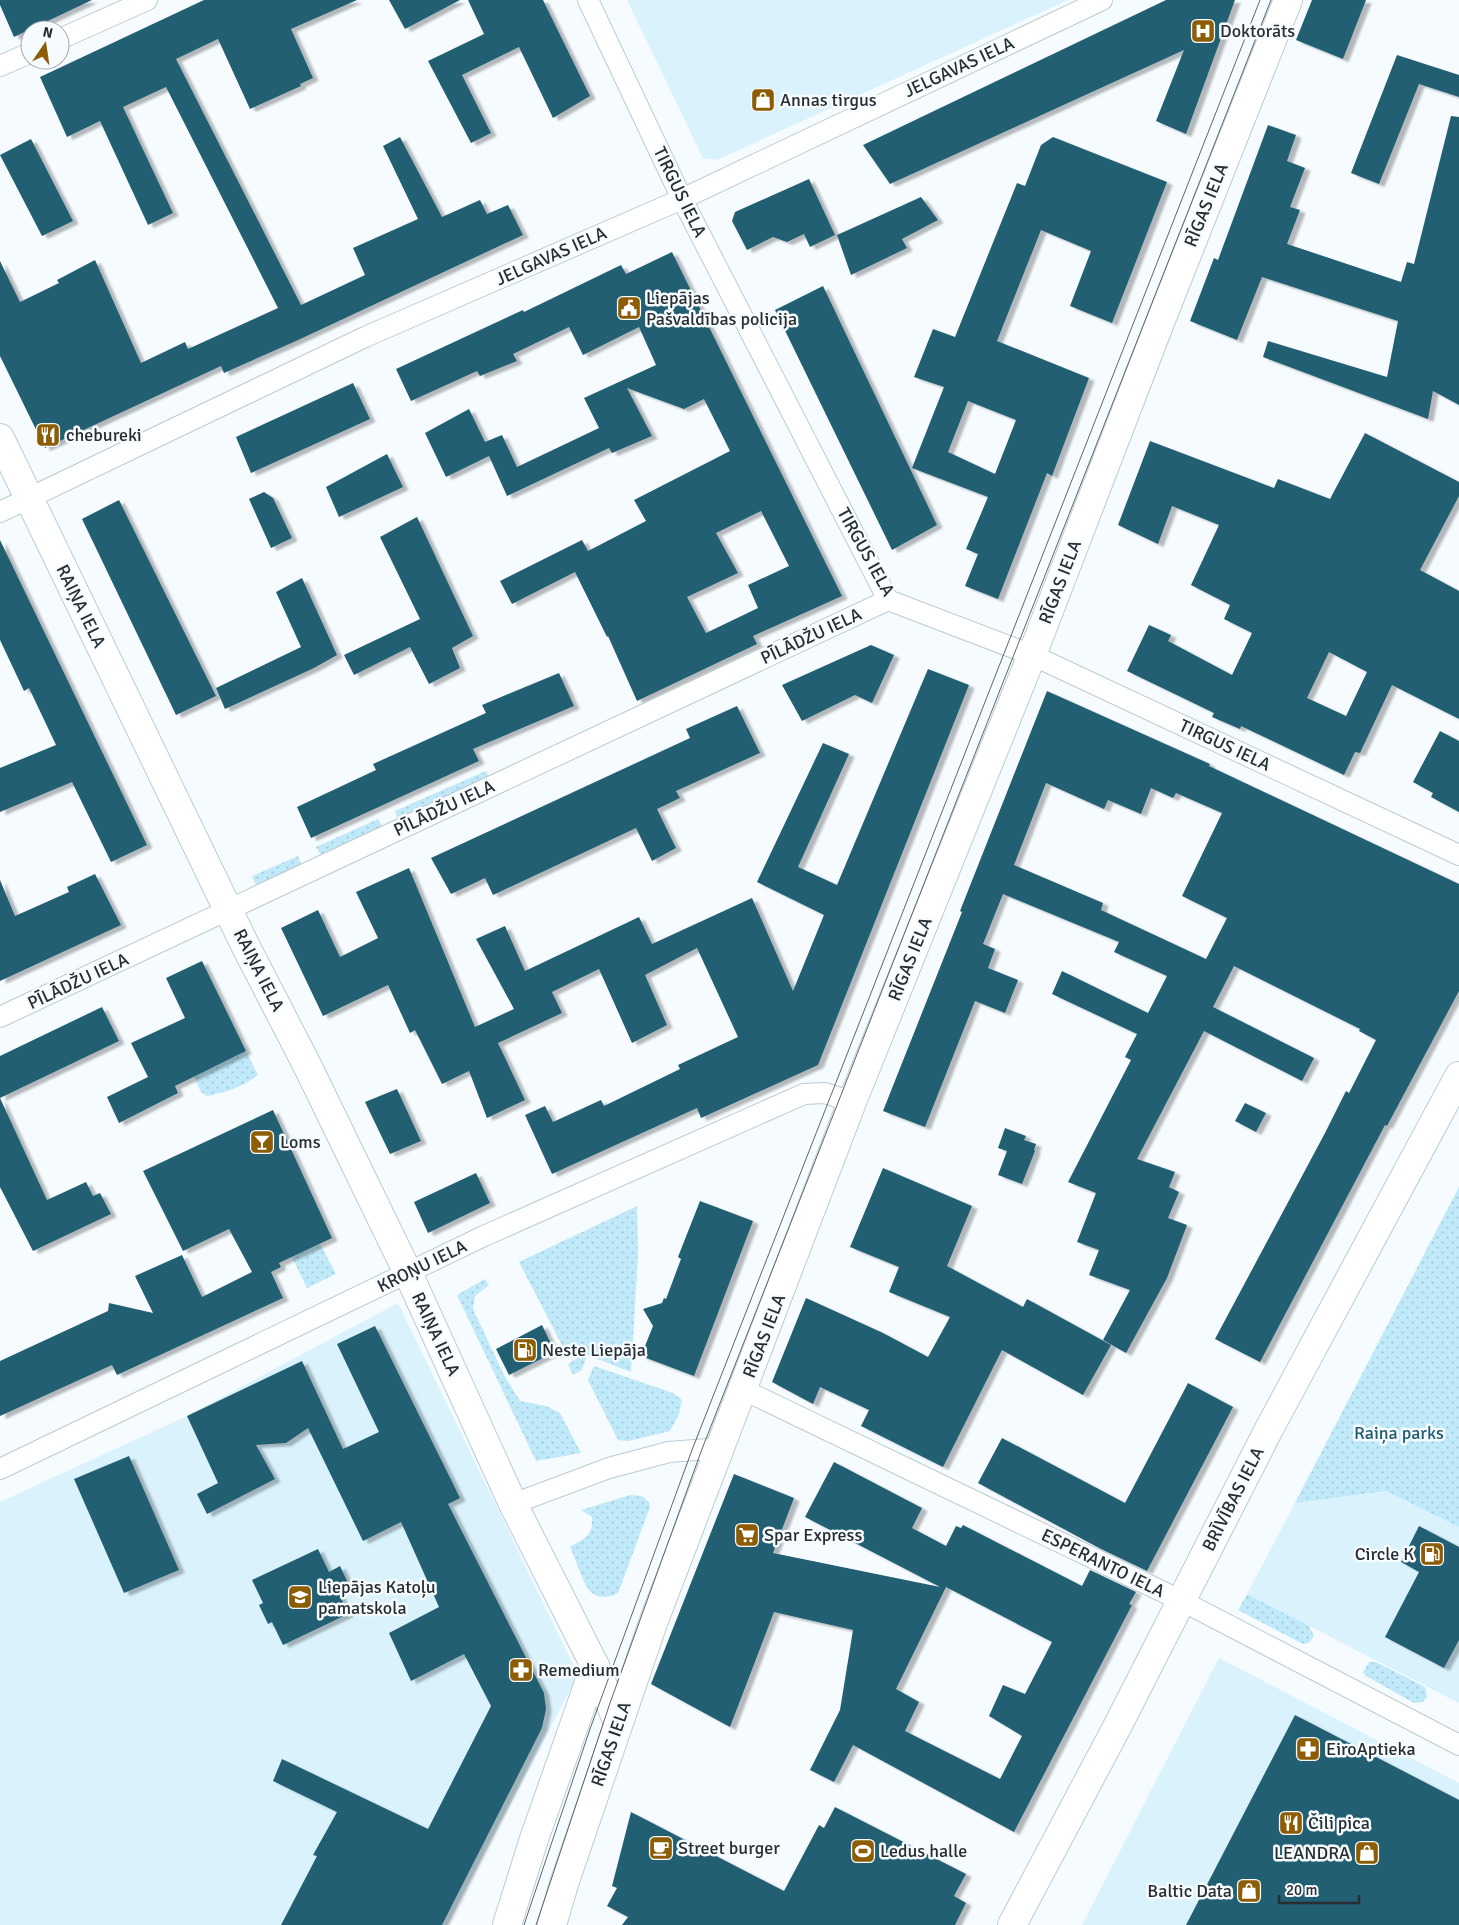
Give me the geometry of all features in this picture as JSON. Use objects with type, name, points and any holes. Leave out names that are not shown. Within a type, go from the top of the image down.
[{"type":"main road","name":"RĪGAS IELA","points":[[552,1925],[564,1884],[653,1623],[744,1390],[852,1102],[1032,655],[1160,320],[1288,0]]},
{"type":"main road","name":"RAIŅA IELA","points":[[0,438],[246,947],[307,1065],[408,1273],[513,1504],[595,1666],[618,1724]]},
{"type":"main road","name":"BRĪVĪBAS IELA","points":[[1012,1925],[1182,1601],[1269,1429],[1459,1076]]},
{"type":"main road","points":[[506,1925],[595,1666]]},
{"type":"street","points":[[70,35],[147,0]]},
{"type":"street","name":"TIRGUS IELA","points":[[588,0],[682,198],[888,600],[1032,655],[1459,855]]},
{"type":"street","name":"JELGAVAS IELA","points":[[0,512],[365,336],[682,198],[1102,0]]},
{"type":"street","points":[[0,66],[20,57]]},
{"type":"street","name":"PĪLĀDŽU IELA","points":[[0,1017],[888,600]]},
{"type":"street","name":"KROŅU IELA","points":[[0,1469],[484,1236],[804,1094],[825,1093],[852,1102]]},
{"type":"street","name":"ESPERANTO IELA","points":[[744,1390],[1182,1601],[1459,1745]]},
{"type":"street","points":[[513,1504],[609,1468],[669,1452],[721,1448]]},
{"type":"shaded area","name":"Annas tirgus","points":[[627,0],[1068,0],[717,160],[703,158]]},
{"type":"shaded area","points":[[398,1303],[578,1675],[447,1925],[0,1925],[0,1502],[187,1416]]},
{"type":"shaded area","points":[[1386,1491],[1459,1527],[1459,1703],[1247,1594],[1295,1503]]},
{"type":"shaded area","points":[[1219,1658],[1459,1783],[1459,1925],[1082,1925]]},
{"type":"green space","points":[[486,771],[490,779],[398,819],[395,811]]},
{"type":"green space","points":[[378,819],[383,828],[321,855],[316,847]]},
{"type":"green space","points":[[298,856],[302,865],[256,885],[252,876]]},
{"type":"green space","points":[[192,1031],[210,1069],[246,1051],[258,1075],[241,1086],[220,1093],[207,1096],[201,1092],[180,1048]]},
{"type":"green space","name":"Raiņa parks","points":[[1459,1187],[1459,1527],[1386,1491],[1295,1503]]},
{"type":"green space","points":[[637,1206],[638,1256],[631,1372],[587,1355],[582,1370],[573,1375],[568,1364],[577,1358],[570,1345],[563,1347],[519,1262]]},
{"type":"green space","points":[[320,1244],[336,1274],[307,1288],[292,1257]]},
{"type":"green space","points":[[485,1279],[489,1285],[475,1296],[473,1309],[504,1375],[520,1401],[546,1406],[560,1413],[581,1453],[536,1461],[457,1295]]},
{"type":"green space","points":[[594,1366],[673,1393],[682,1400],[679,1414],[670,1431],[628,1441],[618,1440],[588,1380]]},
{"type":"green space","points":[[630,1495],[642,1496],[649,1502],[650,1507],[618,1593],[607,1597],[595,1595],[587,1587],[570,1547],[590,1533],[592,1517],[581,1510]]},
{"type":"green space","points":[[1247,1594],[1309,1626],[1314,1636],[1309,1643],[1303,1644],[1238,1610]]},
{"type":"green space","points":[[1369,1662],[1376,1662],[1425,1687],[1427,1697],[1423,1702],[1414,1703],[1366,1676],[1363,1672]]},
{"type":"building","points":[[0,0],[92,0],[50,20],[20,20],[20,34],[14,37],[0,5]]},
{"type":"building","points":[[204,0],[357,0],[291,29],[313,78],[300,84],[301,86],[250,109],[218,39],[176,59],[301,305],[365,275],[353,248],[418,219],[383,146],[400,137],[442,217],[480,200],[487,214],[508,205],[523,235],[296,341],[224,373],[221,366],[45,448],[0,356],[0,261],[20,302],[59,283],[57,280],[95,260],[141,363],[185,342],[188,349],[278,308],[166,87],[123,107],[173,213],[148,225],[100,121],[67,137],[40,77],[55,70],[70,70],[70,63]]},
{"type":"building","points":[[389,0],[460,0],[405,29]]},
{"type":"building","points":[[468,0],[543,0],[590,96],[553,118],[519,47],[462,75],[491,133],[471,143],[428,61],[484,34]]},
{"type":"building","points":[[1166,0],[1235,0],[1186,134],[1156,121],[1184,50],[890,184],[863,145]]},
{"type":"building","points":[[1312,0],[1366,0],[1343,59],[1296,40]]},
{"type":"building","points":[[1397,55],[1459,75],[1459,97],[1419,84],[1379,184],[1351,173]]},
{"type":"building","points":[[1451,116],[1459,117],[1459,405],[1433,391],[1428,419],[1263,357],[1268,341],[1387,377],[1398,321],[1262,277],[1237,340],[1190,321],[1214,258],[1218,260],[1268,125],[1296,135],[1287,161],[1305,168],[1290,207],[1300,210],[1287,244],[1401,282],[1407,262],[1414,264]]},
{"type":"building","points":[[1053,137],[1167,182],[1112,323],[1070,306],[1091,251],[1041,230],[997,341],[1089,378],[1052,476],[1047,473],[998,599],[965,586],[978,554],[966,549],[988,497],[912,468],[944,387],[914,377],[933,329],[955,337],[1017,183],[1025,186],[1041,145]],"holes":[[[968,401],[1016,420],[995,474],[948,452]]]},
{"type":"building","points":[[31,139],[73,221],[42,236],[0,155]]},
{"type":"building","points":[[809,179],[835,235],[810,247],[804,234],[787,242],[773,237],[747,250],[732,221],[735,212]]},
{"type":"building","points":[[921,197],[938,220],[902,239],[907,248],[851,275],[837,235]]},
{"type":"building","points":[[672,252],[842,596],[753,636],[757,644],[637,701],[608,636],[575,572],[512,604],[500,581],[582,540],[588,551],[646,521],[634,500],[730,451],[704,399],[684,409],[627,388],[652,436],[612,453],[609,448],[507,496],[489,456],[446,477],[425,433],[469,409],[485,442],[502,435],[517,467],[599,428],[584,398],[656,365],[639,327],[583,355],[569,327],[513,354],[517,361],[480,376],[477,371],[411,401],[396,369],[523,310],[524,312],[621,265],[626,274]],"holes":[[[761,511],[789,566],[748,585],[758,608],[706,633],[687,597],[738,573],[716,533]]]},
{"type":"building","points":[[823,286],[937,525],[892,550],[775,310]]},
{"type":"building","points":[[353,383],[370,419],[251,473],[236,437]]},
{"type":"building","points":[[1365,433],[1459,482],[1459,496],[1420,570],[1459,591],[1459,719],[1392,685],[1360,753],[1355,752],[1344,775],[1241,726],[1240,729],[1212,717],[1214,713],[1127,671],[1149,625],[1171,635],[1168,641],[1232,675],[1252,633],[1224,619],[1230,605],[1191,585],[1219,525],[1172,506],[1158,544],[1118,525],[1150,441],[1274,488],[1278,479],[1330,499]],"holes":[[[1329,652],[1367,672],[1346,716],[1307,698]]]},
{"type":"building","points":[[387,454],[403,487],[339,517],[326,487]]},
{"type":"building","points":[[264,492],[273,498],[292,538],[271,548],[249,499]]},
{"type":"building","points":[[119,500],[216,696],[176,715],[82,519]]},
{"type":"building","points":[[417,517],[473,636],[452,648],[460,668],[429,684],[410,647],[354,675],[344,655],[420,619],[380,537]]},
{"type":"building","points":[[0,540],[147,845],[111,862],[72,782],[0,812],[0,768],[56,745],[29,688],[24,691],[0,640]]},
{"type":"building","points":[[302,578],[337,655],[314,668],[225,709],[216,688],[301,647],[276,592]]},
{"type":"building","points":[[871,645],[894,655],[872,703],[855,695],[802,721],[782,685]]},
{"type":"building","points":[[928,669],[969,685],[818,1065],[701,1118],[697,1108],[552,1174],[525,1115],[545,1106],[553,1122],[601,1100],[604,1106],[680,1069],[678,1065],[738,1037],[697,948],[645,975],[667,1025],[632,1043],[599,969],[552,992],[562,1013],[498,1043],[525,1100],[487,1118],[469,1071],[442,1084],[415,1030],[410,1033],[388,985],[323,1016],[281,928],[318,910],[340,957],[378,938],[356,892],[409,868],[475,1027],[514,1009],[476,939],[505,926],[525,971],[639,917],[652,944],[752,898],[793,991],[824,915],[757,882],[823,743],[849,754],[798,867],[837,885]]},
{"type":"building","points":[[559,673],[574,706],[473,749],[479,761],[311,838],[297,807],[376,770],[373,764],[486,713],[482,705]]},
{"type":"building","points":[[1047,691],[1210,764],[1209,766],[1459,884],[1459,991],[1387,1126],[1385,1125],[1260,1362],[1215,1339],[1346,1091],[1349,1093],[1376,1040],[1359,1031],[1360,1029],[1234,966],[1213,1007],[1314,1058],[1302,1081],[1204,1031],[1137,1159],[1175,1172],[1169,1187],[1179,1192],[1168,1218],[1187,1225],[1167,1278],[1126,1353],[1103,1340],[1130,1290],[1089,1275],[1099,1250],[1077,1242],[1096,1193],[1068,1182],[1131,1060],[1125,1057],[1137,1034],[1052,994],[1062,971],[1148,1013],[1167,976],[1114,952],[1119,942],[1003,894],[983,944],[995,949],[988,968],[1018,980],[1005,1013],[975,1001],[925,1127],[883,1111],[962,912],[960,911]],"holes":[[[1046,783],[1104,809],[1108,800],[1141,814],[1151,788],[1173,798],[1176,793],[1222,813],[1182,896],[1227,918],[1206,959],[1101,910],[1103,903],[1014,865]]]},
{"type":"building","points":[[737,706],[760,753],[676,791],[680,798],[657,809],[676,848],[652,861],[636,828],[493,895],[485,878],[451,894],[431,858],[690,738],[686,729]]},
{"type":"building","points":[[1440,731],[1459,741],[1459,812],[1431,797],[1433,793],[1413,782]]},
{"type":"building","points":[[95,874],[121,925],[0,981],[0,880],[15,916],[69,892],[67,887]]},
{"type":"building","points":[[202,961],[246,1051],[175,1086],[178,1093],[119,1123],[107,1097],[148,1077],[131,1043],[185,1018],[166,978]]},
{"type":"building","points":[[102,1007],[119,1041],[0,1098],[0,1056]]},
{"type":"building","points":[[397,1089],[421,1141],[390,1154],[365,1102]]},
{"type":"building","points":[[0,1098],[47,1200],[86,1182],[93,1196],[100,1193],[111,1214],[33,1251],[0,1187]]},
{"type":"building","points":[[1245,1103],[1266,1113],[1256,1132],[1235,1121]]},
{"type":"building","points":[[273,1110],[332,1238],[279,1263],[281,1267],[271,1272],[283,1298],[117,1375],[112,1365],[0,1416],[0,1361],[108,1311],[109,1303],[153,1313],[135,1276],[182,1255],[202,1297],[252,1272],[229,1229],[183,1251],[143,1171]]},
{"type":"building","points":[[1005,1128],[1026,1136],[1024,1140],[1036,1144],[1022,1184],[998,1175],[1007,1151],[998,1148]]},
{"type":"building","points":[[883,1168],[972,1206],[947,1266],[1023,1307],[1027,1299],[1111,1345],[1083,1395],[1002,1350],[943,1467],[861,1426],[869,1410],[820,1387],[813,1404],[772,1382],[806,1298],[883,1333],[928,1357],[950,1317],[889,1292],[899,1267],[850,1247]]},
{"type":"building","points":[[476,1173],[490,1203],[428,1233],[414,1202]]},
{"type":"building","points":[[700,1201],[753,1221],[694,1376],[641,1356],[653,1326],[643,1309],[662,1303],[664,1298],[666,1299],[681,1259],[678,1257]]},
{"type":"building","name":"Neste Liepāja","points":[[542,1325],[555,1352],[509,1375],[496,1349]]},
{"type":"building","points":[[375,1326],[460,1498],[448,1504],[544,1693],[546,1709],[542,1728],[442,1925],[281,1925],[317,1856],[313,1855],[337,1812],[273,1781],[282,1759],[428,1829],[491,1706],[464,1654],[411,1681],[389,1633],[439,1607],[401,1522],[363,1541],[308,1428],[286,1443],[256,1445],[275,1479],[207,1514],[197,1494],[218,1483],[187,1416],[302,1361],[343,1449],[379,1432],[337,1344]]},
{"type":"building","points":[[1188,1383],[1233,1407],[1147,1571],[1101,1549],[978,1483],[1002,1438],[1125,1503]]},
{"type":"building","points":[[129,1456],[179,1570],[124,1593],[74,1479]]},
{"type":"building","points":[[834,1462],[922,1508],[912,1528],[946,1546],[956,1526],[961,1528],[963,1525],[1082,1586],[1090,1570],[1136,1592],[1129,1604],[1132,1605],[1014,1832],[853,1745],[834,1782],[810,1770],[840,1710],[853,1630],[774,1612],[730,1727],[651,1684],[734,1474],[794,1498],[773,1553],[940,1587],[805,1517]],"holes":[[[946,1587],[1052,1642],[1025,1694],[1003,1685],[989,1716],[1022,1736],[1000,1779],[905,1731],[919,1702],[896,1689]]]},
{"type":"building","points":[[1419,1526],[1459,1547],[1459,1640],[1444,1668],[1385,1637],[1419,1572],[1401,1562]]},
{"type":"building","name":"Liepājas Katoļu pamatskola","points":[[318,1549],[329,1572],[340,1566],[349,1585],[338,1591],[348,1614],[283,1645],[272,1622],[268,1624],[259,1605],[263,1603],[252,1580]]},
{"type":"building","points":[[1295,1715],[1459,1800],[1459,1925],[1186,1925]]},
{"type":"building","points":[[835,1807],[966,1874],[954,1896],[966,1903],[955,1925],[622,1925],[628,1917],[607,1906],[617,1888],[612,1886],[631,1812],[784,1891],[819,1825],[824,1828]]},
{"type":"tram line","points":[[524,1925],[590,1729],[692,1450],[1260,0]]},
{"type":"tram line","points":[[536,1925],[610,1703],[702,1449],[1271,0]]},
{"type":"place","name":"Doktorāts","points":[[1203,31]]},
{"type":"place","name":"Annas tirgus","points":[[763,100]]},
{"type":"place","name":"Liepājas Pašvaldības policija","points":[[629,308]]},
{"type":"place","name":"chebureki","points":[[48,435]]},
{"type":"place","name":"Loms","points":[[262,1142]]},
{"type":"place","name":"Neste Liepāja","points":[[525,1350]]},
{"type":"place","name":"Spar Express","points":[[747,1535]]},
{"type":"place","name":"Circle K","points":[[1432,1554]]},
{"type":"place","name":"Liepājas Katoļu pamatskola","points":[[300,1597]]},
{"type":"place","name":"Remedium","points":[[521,1670]]},
{"type":"place","name":"EiroAptieka","points":[[1308,1749]]},
{"type":"place","name":"Čili pica","points":[[1291,1823]]},
{"type":"place","name":"Street burger","points":[[661,1848]]},
{"type":"place","name":"Ledus halle","points":[[863,1851]]},
{"type":"place","name":"LEANDRA","points":[[1367,1853]]},
{"type":"place","name":"Baltic Data","points":[[1249,1891]]}]
